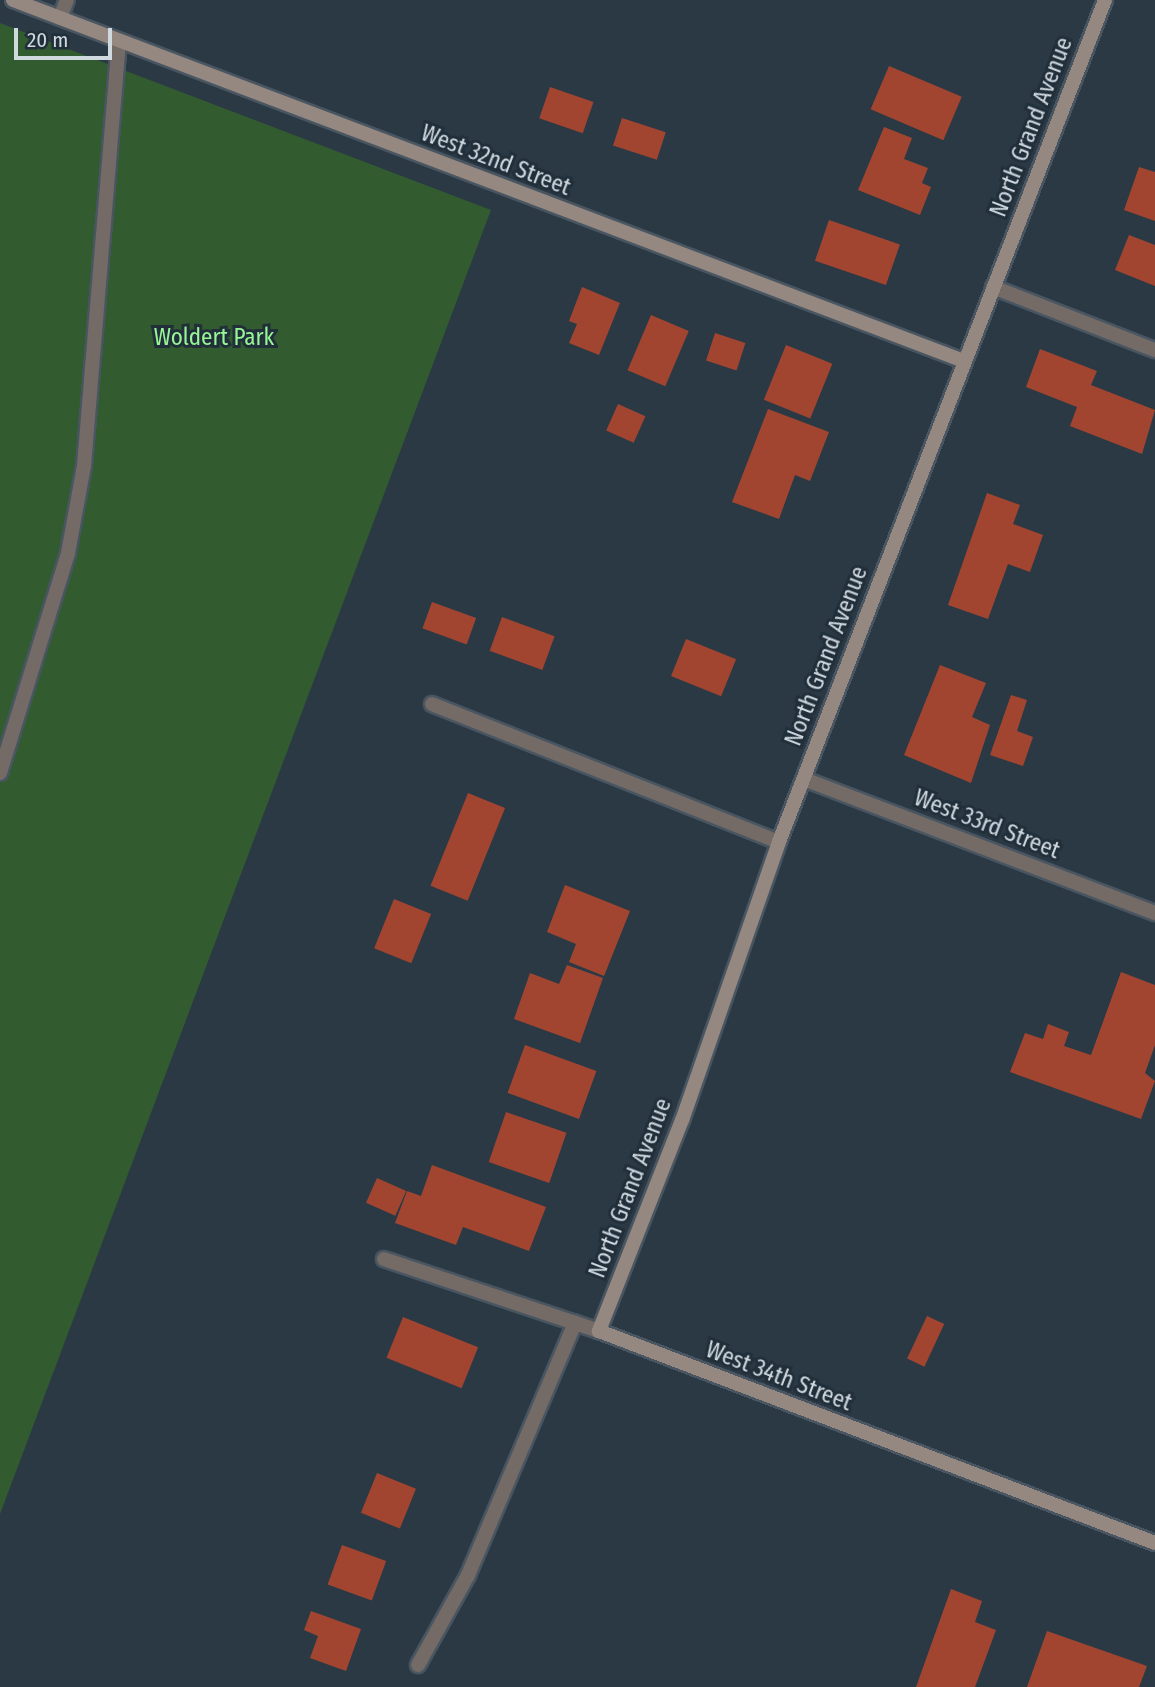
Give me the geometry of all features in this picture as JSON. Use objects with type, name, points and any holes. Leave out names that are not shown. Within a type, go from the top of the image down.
[{"type":"street","name":"West 32nd Street","points":[[13,0],[964,361]]},
{"type":"street","points":[[60,18],[66,0]]},
{"type":"street","name":"North Grand Avenue","points":[[599,1331],[682,1121],[779,842],[1105,0]]},
{"type":"street","points":[[0,773],[68,553],[84,466],[119,41]]},
{"type":"street","points":[[993,287],[1155,350]]},
{"type":"street","points":[[432,704],[779,842]]},
{"type":"street","name":"West 33rd Street","points":[[804,779],[1155,913]]},
{"type":"street","name":"West 34th Street","points":[[384,1259],[599,1331],[1155,1543]]},
{"type":"street","points":[[418,1665],[468,1575],[575,1323]]},
{"type":"green space","name":"Woldert Park","points":[[0,23],[491,210],[0,1514]]},
{"type":"building","points":[[889,66],[962,97],[943,140],[871,109]]},
{"type":"building","points":[[550,87],[593,102],[583,133],[539,118]]},
{"type":"building","points":[[622,118],[666,132],[657,160],[613,146]]},
{"type":"building","points":[[884,127],[912,138],[904,159],[928,168],[922,183],[931,187],[920,215],[858,190]]},
{"type":"building","points":[[1139,167],[1155,172],[1155,221],[1124,210]]},
{"type":"building","points":[[829,220],[900,244],[886,285],[815,261]]},
{"type":"building","points":[[1129,235],[1155,245],[1155,286],[1115,270]]},
{"type":"building","points":[[582,287],[620,303],[599,355],[569,343],[577,324],[569,321]]},
{"type":"building","points":[[651,315],[689,331],[665,386],[628,370]]},
{"type":"building","points":[[715,333],[745,343],[736,370],[706,361]]},
{"type":"building","points":[[786,345],[832,364],[810,418],[764,400]]},
{"type":"building","points":[[1040,349],[1097,371],[1091,385],[1155,410],[1142,454],[1070,426],[1077,407],[1026,387]]},
{"type":"building","points":[[618,404],[645,416],[634,443],[606,430]]},
{"type":"building","points":[[768,409],[829,432],[810,481],[795,475],[779,519],[732,502]]},
{"type":"building","points":[[987,493],[1020,505],[1013,524],[1043,535],[1030,572],[1008,564],[988,619],[948,605]]},
{"type":"building","points":[[432,602],[476,618],[467,644],[422,628]]},
{"type":"building","points":[[502,617],[555,636],[542,670],[490,651]]},
{"type":"building","points":[[686,639],[736,659],[721,696],[671,676]]},
{"type":"building","points":[[940,665],[986,683],[972,717],[990,725],[971,783],[904,755]]},
{"type":"building","points":[[1011,695],[1027,700],[1017,731],[1033,737],[1023,766],[990,755]]},
{"type":"building","points":[[468,793],[505,808],[468,901],[431,886]]},
{"type":"building","points":[[565,885],[630,911],[604,976],[569,962],[576,944],[547,932]]},
{"type":"building","points":[[394,899],[431,914],[411,963],[374,948]]},
{"type":"building","points":[[567,965],[603,978],[580,1043],[514,1019],[530,973],[559,984]]},
{"type":"building","points":[[1121,972],[1155,985],[1155,1045],[1145,1073],[1155,1081],[1141,1119],[1010,1072],[1025,1033],[1043,1039],[1048,1024],[1069,1032],[1064,1046],[1091,1055]]},
{"type":"building","points":[[525,1045],[596,1071],[579,1119],[508,1093]]},
{"type":"building","points":[[506,1112],[567,1133],[549,1183],[489,1162]]},
{"type":"building","points":[[432,1165],[546,1207],[529,1251],[463,1227],[456,1245],[395,1223],[407,1191],[421,1196]]},
{"type":"building","points":[[377,1178],[406,1191],[395,1216],[366,1203]]},
{"type":"building","points":[[927,1316],[944,1324],[924,1367],[907,1359]]},
{"type":"building","points":[[403,1317],[478,1347],[462,1388],[387,1358]]},
{"type":"building","points":[[377,1473],[416,1489],[400,1529],[361,1513]]},
{"type":"building","points":[[342,1545],[386,1561],[372,1601],[328,1584]]},
{"type":"building","points":[[951,1589],[982,1601],[975,1622],[996,1630],[975,1687],[916,1687]]},
{"type":"building","points":[[311,1611],[361,1629],[346,1671],[310,1658],[318,1636],[304,1630]]},
{"type":"building","points":[[1047,1631],[1147,1666],[1139,1687],[1027,1687]]}]
